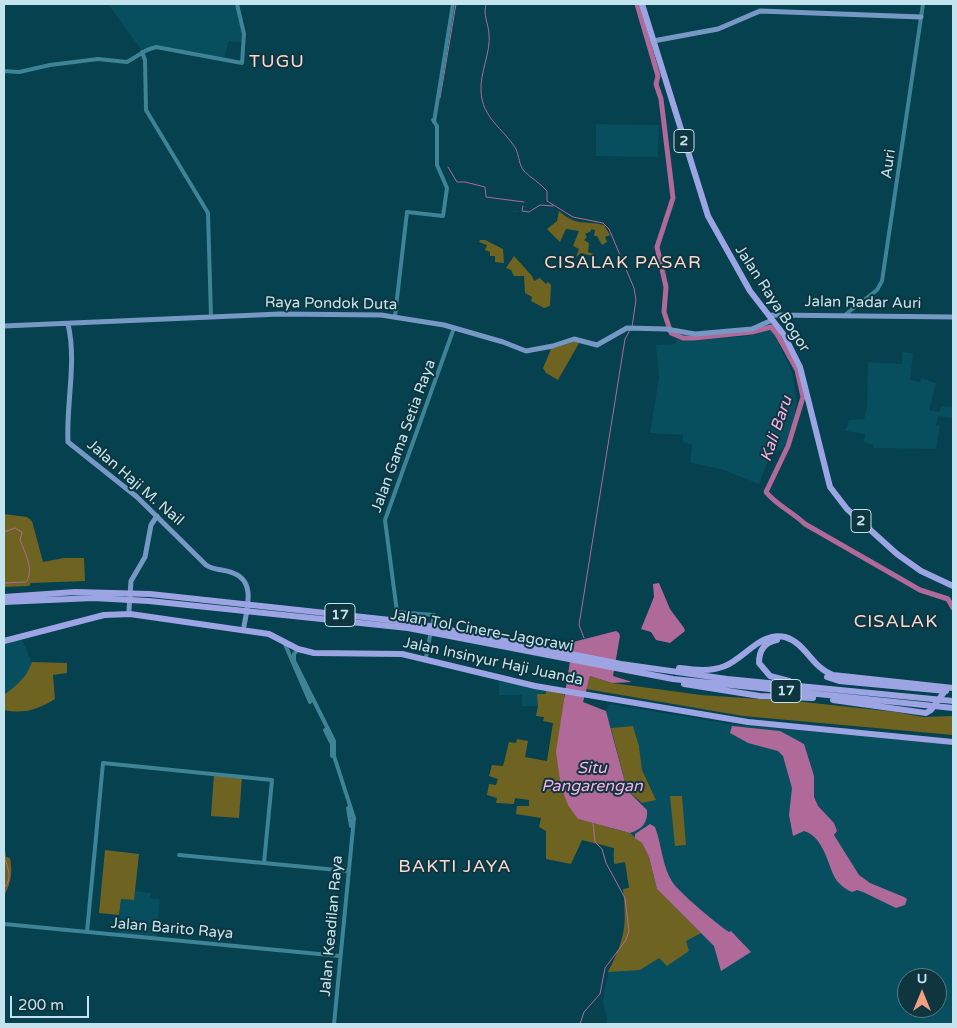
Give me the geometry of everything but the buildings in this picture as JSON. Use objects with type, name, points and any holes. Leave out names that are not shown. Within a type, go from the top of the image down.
[{"type":"highway","name":"Jalan Raya Bogor","points":[[643,4],[703,204],[713,227],[757,302],[783,329],[799,356],[827,469],[838,494],[883,538],[912,562],[953,585]]},
{"type":"highway","name":"Jalan Tol Cinere–Jagorawi","points":[[4,601],[92,598],[180,603],[408,628],[560,655],[620,667],[638,673],[727,686],[953,708]]},
{"type":"highway","name":"Jalan Insinyur Haji Juanda","points":[[4,637],[101,612],[129,608],[184,621],[244,626],[273,631],[300,646],[314,650],[396,650],[562,690]]},
{"type":"highway","name":"Jalan Insinyur Haji Juanda","points":[[4,641],[113,614],[130,614],[261,632],[283,640],[298,649],[314,653],[402,654],[488,677],[756,723],[953,742]]},
{"type":"highway","points":[[643,667],[715,669],[738,659],[762,640],[778,636],[795,642],[821,669],[832,675],[953,688]]},
{"type":"highway","points":[[839,690],[770,676],[760,666],[760,652],[768,643],[783,640],[793,644],[814,668],[832,679],[944,693],[953,692]]},
{"type":"highway","name":"Jalan Tol Cinere–Jagorawi","points":[[620,667],[643,667],[727,680],[953,701]]},
{"type":"highway","points":[[638,673],[668,681],[739,694],[828,700],[926,713],[931,710],[944,693]]},
{"type":"highway","name":"Jalan Insinyur Haji Juanda","points":[[663,707],[750,719],[953,738]]},
{"type":"main road","points":[[655,41],[718,28],[760,11],[921,17]]},
{"type":"main road","name":"Raya Pondok Duta","points":[[4,326],[210,316],[306,314],[395,316],[454,328],[528,352],[574,339],[597,344],[631,328],[669,330],[690,334],[749,329],[772,318]]},
{"type":"main road","name":"Jalan Radar Auri","points":[[772,318],[846,314],[953,317]]},
{"type":"main road","name":"Jalan Haji M. Nail","points":[[68,324],[72,346],[67,415],[68,442],[95,462],[157,516],[206,565],[216,570],[236,574],[246,586],[250,596],[244,626]]},
{"type":"main road","points":[[129,608],[130,585],[145,557],[151,525],[157,516]]},
{"type":"street","points":[[4,71],[19,72],[50,65],[95,60],[127,62],[142,52],[156,47],[242,63],[244,34],[238,4]]},
{"type":"street","points":[[395,316],[407,212],[443,216],[447,188],[437,165],[436,129],[433,120],[453,4]]},
{"type":"street","name":"Auri","points":[[846,314],[879,287],[886,266],[924,4]]},
{"type":"street","points":[[142,52],[145,58],[146,110],[208,213],[210,316]]},
{"type":"street","points":[[859,315],[860,304]]},
{"type":"street","name":"Jalan Gama Setia Raya","points":[[426,656],[434,615],[397,612],[385,520],[454,328]]},
{"type":"street","name":"Jalan Keadilan Raya","points":[[283,640],[330,737],[332,754],[350,816],[352,831],[334,1024]]},
{"type":"street","points":[[291,656],[298,649]]},
{"type":"street","points":[[87,932],[103,763],[272,780],[264,864]]},
{"type":"street","points":[[179,856],[348,871]]},
{"type":"street","name":"Jalan Barito Raya","points":[[4,924],[340,956]]},
{"type":"shaded area","points":[[108,4],[237,4],[244,42],[229,41],[224,58],[157,48],[143,52]]},
{"type":"shaded area","points":[[596,124],[659,125],[658,157],[596,156]]},
{"type":"shaded area","points":[[559,211],[576,221],[604,225],[610,235],[605,237],[607,242],[602,245],[597,236],[594,236],[595,230],[591,229],[591,231],[585,234],[587,237],[584,240],[589,243],[588,252],[594,254],[592,256],[581,253],[576,257],[579,249],[573,246],[579,231],[566,229],[560,242],[547,229],[557,221]]},
{"type":"shaded area","points":[[480,240],[485,240],[503,249],[504,263],[495,262],[495,256],[490,256],[490,252],[485,250],[487,245],[479,242]]},
{"type":"shaded area","points":[[514,256],[532,276],[534,281],[540,278],[546,284],[548,282],[551,285],[550,306],[544,308],[531,301],[532,297],[525,293],[524,276],[514,276],[511,270],[506,268]]},
{"type":"shaded area","points":[[769,330],[774,334],[792,372],[797,402],[792,426],[783,449],[770,456],[759,484],[721,469],[690,463],[692,445],[683,442],[683,435],[650,433],[659,377],[656,345],[676,344],[676,340],[701,340],[755,335]]},
{"type":"shaded area","points":[[576,341],[579,343],[558,380],[546,373],[543,368],[551,349]]},
{"type":"shaded area","points":[[902,352],[913,353],[910,380],[920,382],[922,378],[936,383],[929,410],[939,412],[941,406],[953,407],[953,418],[938,416],[936,425],[940,426],[936,449],[873,448],[873,445],[864,442],[865,434],[845,431],[849,420],[864,419],[867,406],[868,362],[902,364]]},
{"type":"shaded area","points":[[4,514],[27,517],[32,521],[43,562],[64,558],[84,558],[85,581],[31,583],[29,586],[4,587]]},
{"type":"shaded area","points":[[21,638],[32,662],[29,671],[17,685],[4,695],[4,642]]},
{"type":"shaded area","points":[[32,662],[67,663],[67,673],[53,675],[55,699],[30,710],[18,712],[4,710],[4,695],[24,677]]},
{"type":"shaded area","points":[[590,676],[612,683],[701,695],[804,702],[923,717],[953,716],[953,735],[743,716],[586,689]]},
{"type":"shaded area","points":[[499,678],[546,689],[546,694],[538,706],[522,706],[522,695],[499,695]]},
{"type":"shaded area","points":[[546,689],[564,693],[578,819],[630,833],[642,843],[649,857],[657,889],[701,933],[686,941],[689,951],[667,966],[659,958],[640,970],[608,972],[618,950],[623,932],[625,913],[623,889],[629,888],[625,862],[614,864],[614,848],[582,840],[571,864],[546,859],[546,831],[539,827],[541,818],[516,814],[517,806],[529,806],[529,800],[515,798],[514,804],[496,803],[497,798],[487,795],[489,784],[496,785],[498,779],[489,776],[492,765],[503,766],[509,742],[516,743],[517,739],[528,741],[525,757],[547,761],[553,723],[543,721],[544,717],[536,716],[538,706],[537,694],[546,694]]},
{"type":"shaded area","points":[[609,704],[730,724],[944,744],[953,747],[953,1024],[606,1024],[607,1019],[603,1001],[608,972],[618,953],[626,929],[623,889],[629,888],[625,862],[614,864],[612,856],[614,848],[647,811],[642,803],[656,799],[642,770],[639,746],[633,726],[611,728],[606,711]]},
{"type":"shaded area","points":[[633,726],[639,746],[642,770],[656,800],[642,803],[627,790],[611,728]]},
{"type":"shaded area","points":[[214,774],[242,777],[239,818],[211,816]]},
{"type":"shaded area","points":[[670,796],[682,796],[686,845],[675,846]]},
{"type":"shaded area","points":[[4,843],[6,857],[10,858],[11,873],[10,882],[4,896]]},
{"type":"shaded area","points":[[105,850],[139,854],[134,900],[121,899],[119,915],[99,913]]},
{"type":"shaded area","points":[[135,891],[151,893],[150,898],[160,899],[157,937],[118,933],[121,899],[134,900]]},
{"type":"water","points":[[659,583],[670,609],[685,631],[670,643],[656,640],[651,632],[641,629],[654,597],[653,584]]},
{"type":"water","name":"Situ Pangarengan","points":[[616,631],[620,636],[613,676],[632,682],[612,683],[590,676],[583,702],[606,711],[627,790],[647,810],[643,825],[638,830],[630,833],[578,819],[568,805],[561,787],[556,752],[573,642]]},
{"type":"water","points":[[732,726],[780,731],[804,744],[814,776],[814,797],[818,806],[834,823],[837,831],[834,835],[859,875],[870,883],[904,897],[907,899],[905,905],[896,908],[863,892],[857,890],[852,892],[847,889],[835,879],[824,850],[816,838],[804,831],[793,836],[789,815],[792,788],[783,756],[778,751],[748,743],[730,733]]},
{"type":"water","points":[[650,824],[655,827],[664,863],[673,883],[708,916],[729,932],[731,931],[751,952],[721,971],[714,946],[657,889],[649,857],[642,843],[635,838],[635,834]]},
{"type":"waterway","points":[[440,98],[456,4]]},
{"type":"waterway","points":[[486,4],[485,16],[489,41],[481,84],[482,100],[485,108],[489,116],[516,149],[524,171],[547,191],[547,201],[573,217],[603,223],[609,229],[634,288],[636,300],[632,327]]},
{"type":"waterway","name":"Kali Baru","points":[[637,4],[658,76],[656,84],[661,99],[673,198],[657,247],[666,287],[664,312],[671,333],[683,338],[694,338],[752,332],[771,327],[777,334],[797,370],[803,397],[788,446],[766,492],[774,501],[805,524],[920,590],[948,599],[953,608]]},
{"type":"waterway","points":[[448,167],[457,182],[485,187],[486,197],[524,202]]},
{"type":"waterway","points":[[523,206],[522,211],[529,212],[540,205],[553,206]]},
{"type":"waterway","points":[[584,638],[579,625],[625,339],[630,330]]},
{"type":"waterway","points":[[4,532],[15,528],[22,532],[20,540],[29,566],[26,582],[4,583]]},
{"type":"waterway","points":[[580,1024],[584,1012],[600,994],[605,968],[626,940],[629,931],[625,898],[606,863],[602,849],[595,842],[593,822]]},
{"type":"waterway","points":[[4,857],[9,877],[4,888]]},
{"type":"district","name":"TUGU","points":[[277,62]]},
{"type":"district","name":"CISALAK PASAR","points":[[623,263]]},
{"type":"district","name":"CISALAK","points":[[896,622]]},
{"type":"district","name":"BAKTI JAYA","points":[[455,867]]}]
